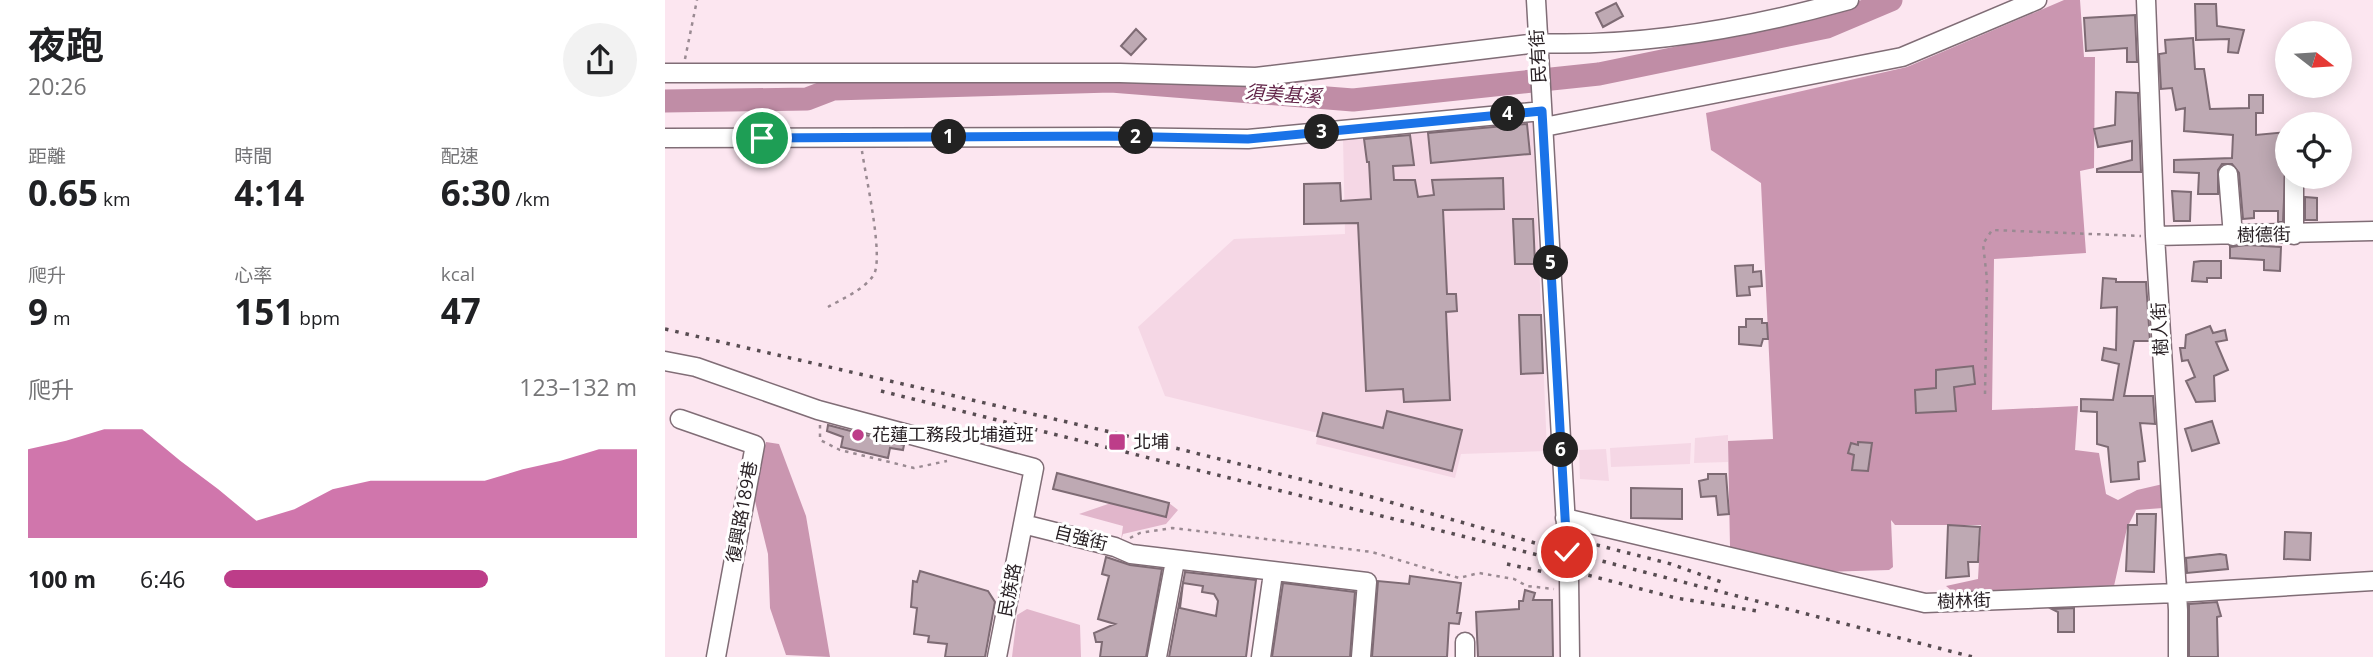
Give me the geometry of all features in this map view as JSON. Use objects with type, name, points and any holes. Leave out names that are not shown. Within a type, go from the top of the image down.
[{"type":"street","name":"民有街","points":[[1536,0],[1569,590],[1570,657]]},
{"type":"street","points":[[674,73],[1120,72],[1256,77],[1537,43],[1582,45],[1691,34],[1793,16],[1849,0]]},
{"type":"street","points":[[665,138],[1248,139],[1543,119],[1902,57],[2037,0]]},
{"type":"street","name":"樹人街","points":[[2146,0],[2155,236],[2178,657]]},
{"type":"street","points":[[2228,174],[2232,236]]},
{"type":"street","points":[[2294,189],[2294,235]]},
{"type":"street","name":"樹德街","points":[[2155,236],[2294,235],[2373,231]]},
{"type":"street","points":[[665,361],[696,367],[823,411],[1034,468],[1023,524]]},
{"type":"street","name":"復興路189巷","points":[[680,419],[755,445],[716,657]]},
{"type":"street","name":"樹林街","points":[[1565,518],[1925,603],[2176,593],[2373,581]]},
{"type":"street","name":"自強街","points":[[1023,524],[1115,547]]},
{"type":"street","name":"民族路","points":[[997,657],[1023,524]]},
{"type":"street","points":[[1115,547],[1131,554],[1175,561],[1367,582],[1361,657]]},
{"type":"street","points":[[1157,657],[1175,561]]},
{"type":"street","points":[[1261,657],[1273,573]]},
{"type":"path","points":[[674,73],[697,0]]},
{"type":"path","points":[[828,307],[874,275],[877,265],[876,238],[859,138]]},
{"type":"path","points":[[1985,394],[1987,279],[1983,244],[1992,230],[2155,236]]},
{"type":"path","points":[[823,411],[820,440],[840,450],[914,468],[953,459]]},
{"type":"path","name":"自強街","points":[[1115,547],[1140,533],[1172,528],[1371,552],[1459,578],[1479,573],[1514,579],[1527,586],[1569,590]]},
{"type":"shaded area","points":[[2064,0],[2080,0],[2084,57],[2095,57],[2094,168],[2080,171],[2086,253],[1994,259],[1992,410],[2078,406],[2075,450],[2099,453],[2106,494],[2118,500],[2137,490],[2163,484],[2163,508],[2136,510],[2127,528],[2114,586],[1957,595],[1946,586],[1978,579],[1981,525],[1895,525],[1891,520],[1893,567],[1889,570],[1822,572],[1730,547],[1728,441],[1773,439],[1761,183],[1711,150],[1706,113],[1907,67]]},
{"type":"shaded area","points":[[1533,120],[1547,451],[1461,454],[1455,478],[1316,444],[1318,433],[1165,396],[1138,327],[1234,239],[1345,234],[1343,138]]},
{"type":"shaded area","points":[[1728,435],[1728,462],[1694,463],[1695,438]]},
{"type":"shaded area","points":[[766,442],[779,444],[806,516],[830,657],[786,655],[770,608],[768,554],[753,493]]},
{"type":"shaded area","points":[[1691,443],[1690,464],[1611,467],[1610,448]]},
{"type":"shaded area","points":[[1606,449],[1609,481],[1580,479],[1579,450]]},
{"type":"shaded area","points":[[1111,503],[1165,517],[1169,503],[1178,510],[1166,524],[1123,534],[1121,540],[1123,526],[1079,514]]},
{"type":"shaded area","points":[[1027,609],[1080,625],[1081,657],[1012,657],[1017,615]]},
{"type":"building","points":[[1616,3],[1623,16],[1603,27],[1596,13]]},
{"type":"building","points":[[2195,4],[2216,4],[2217,26],[2244,30],[2238,53],[2228,52],[2229,39],[2196,40]]},
{"type":"building","points":[[2135,15],[2137,62],[2127,62],[2127,48],[2086,51],[2084,18]]},
{"type":"building","points":[[1136,29],[1146,39],[1131,55],[1121,46]]},
{"type":"building","points":[[2193,38],[2195,69],[2204,69],[2210,109],[2249,108],[2249,95],[2263,95],[2263,113],[2256,113],[2256,135],[2275,133],[2275,189],[2284,189],[2283,222],[2278,222],[2278,211],[2254,211],[2254,218],[2243,219],[2239,173],[2232,164],[2222,164],[2218,170],[2218,194],[2198,194],[2199,173],[2174,172],[2174,160],[2232,158],[2233,135],[2184,131],[2185,108],[2176,110],[2172,88],[2161,89],[2159,54],[2166,53],[2165,40]]},
{"type":"building","points":[[2116,92],[2138,93],[2141,172],[2097,172],[2097,169],[2132,160],[2132,141],[2098,147],[2094,129],[2115,125]]},
{"type":"building","points":[[1527,124],[1530,154],[1431,163],[1428,133]]},
{"type":"building","points":[[1410,135],[1414,165],[1393,166],[1394,180],[1415,180],[1418,197],[1434,195],[1432,180],[1503,178],[1504,209],[1443,210],[1447,294],[1456,294],[1457,311],[1446,312],[1450,400],[1404,402],[1403,389],[1366,391],[1358,223],[1304,224],[1304,184],[1340,183],[1341,201],[1371,199],[1369,162],[1364,139]]},
{"type":"building","points":[[2172,191],[2191,192],[2190,221],[2174,221]]},
{"type":"building","points":[[2305,197],[2317,198],[2317,220],[2305,220]]},
{"type":"building","points":[[1513,219],[1533,219],[1535,264],[1515,264]]},
{"type":"building","points":[[2230,247],[2281,247],[2280,271],[2264,270],[2264,260],[2230,258]]},
{"type":"building","points":[[2221,261],[2221,278],[2207,278],[2207,282],[2192,281],[2194,262]]},
{"type":"building","points":[[1753,265],[1753,272],[1761,271],[1762,286],[1749,287],[1750,295],[1737,296],[1735,266]]},
{"type":"building","points":[[2103,278],[2116,279],[2116,282],[2146,282],[2150,341],[2134,341],[2124,396],[2153,396],[2155,424],[2140,423],[2145,461],[2138,462],[2139,479],[2111,482],[2108,447],[2097,444],[2097,412],[2081,411],[2081,399],[2113,400],[2119,364],[2102,360],[2104,348],[2116,350],[2117,307],[2101,308]]},
{"type":"building","points":[[1519,315],[1541,315],[1543,373],[1521,374]]},
{"type":"building","points":[[1746,319],[1762,319],[1762,323],[1767,323],[1768,339],[1763,339],[1761,346],[1739,344],[1739,327],[1746,327]]},
{"type":"building","points":[[2210,326],[2213,333],[2225,330],[2227,340],[2216,342],[2228,370],[2214,376],[2215,401],[2196,402],[2186,381],[2195,377],[2188,360],[2182,361],[2180,348],[2185,348],[2186,335]]},
{"type":"building","points":[[1973,366],[1975,384],[1954,387],[1956,411],[1916,413],[1915,390],[1936,388],[1936,370]]},
{"type":"building","points":[[1387,411],[1462,430],[1452,471],[1317,436],[1323,413],[1383,428]]},
{"type":"building","points":[[2212,421],[2219,443],[2192,451],[2185,429]]},
{"type":"building","points":[[828,425],[904,445],[903,450],[890,448],[888,458],[841,447],[843,437],[827,431]]},
{"type":"building","points":[[1858,442],[1872,443],[1868,471],[1852,470],[1854,455],[1848,453],[1851,443],[1858,445]]},
{"type":"building","points":[[1057,473],[1169,503],[1166,517],[1053,489]]},
{"type":"building","points":[[1708,474],[1726,474],[1729,514],[1718,515],[1716,496],[1701,497],[1699,481],[1708,479]]},
{"type":"building","points":[[1631,488],[1682,489],[1682,519],[1631,518]]},
{"type":"building","points":[[2137,514],[2156,514],[2154,572],[2126,571],[2128,525],[2137,525]]},
{"type":"building","points":[[1948,525],[1980,527],[1978,562],[1968,562],[1969,576],[1946,578]]},
{"type":"building","points":[[2285,532],[2311,533],[2310,560],[2284,559]]},
{"type":"building","points":[[2226,555],[2228,569],[2187,573],[2186,558]]},
{"type":"building","points":[[1106,557],[1130,565],[1162,569],[1146,657],[1100,657],[1102,642],[1096,642],[1094,633],[1115,624],[1098,619],[1109,576],[1102,574]]},
{"type":"building","points":[[920,571],[988,591],[995,602],[985,657],[945,657],[947,644],[928,642],[929,636],[914,634],[917,608],[911,607],[913,581],[917,582]]},
{"type":"building","points":[[1185,572],[1256,580],[1246,657],[1169,657]],"holes":[[[1183,583],[1203,586],[1202,592],[1214,594],[1218,601],[1216,616],[1180,608]]]},
{"type":"building","points":[[1410,576],[1461,583],[1457,613],[1461,613],[1459,624],[1449,623],[1447,657],[1372,657],[1378,581],[1409,584]]},
{"type":"building","points":[[1283,583],[1355,592],[1350,657],[1272,657]]},
{"type":"building","points":[[1525,590],[1535,593],[1533,600],[1552,600],[1553,657],[1478,657],[1476,612],[1519,609],[1519,601],[1523,601]]},
{"type":"building","points":[[2217,602],[2221,616],[2217,617],[2218,657],[2189,657],[2189,604]]},
{"type":"building","points":[[2074,608],[2074,632],[2058,632],[2058,612],[2052,609]]},
{"type":"waterway","name":"須美基溪","points":[[665,101],[807,99],[833,89],[1111,81],[1353,100],[1599,74],[1827,27],[1891,0]]},
{"type":"railway","points":[[665,329],[1119,434],[1372,497],[1567,552],[1973,657]]},
{"type":"railway","points":[[881,391],[1570,563]]},
{"type":"railway","points":[[1566,537],[1671,564],[1727,584]]},
{"type":"railway","points":[[1507,564],[1577,579]]},
{"type":"railway","points":[[1568,570],[1676,598],[1757,611]]},
{"type":"place","name":"花蓮工務段北埔道班","points":[[858,435]]},
{"type":"place","name":"北埔","points":[[1117,442]]},
{"type":"route","points":[[762,138],[1109,136],[1248,139],[1542,111],[1567,552]]}]
